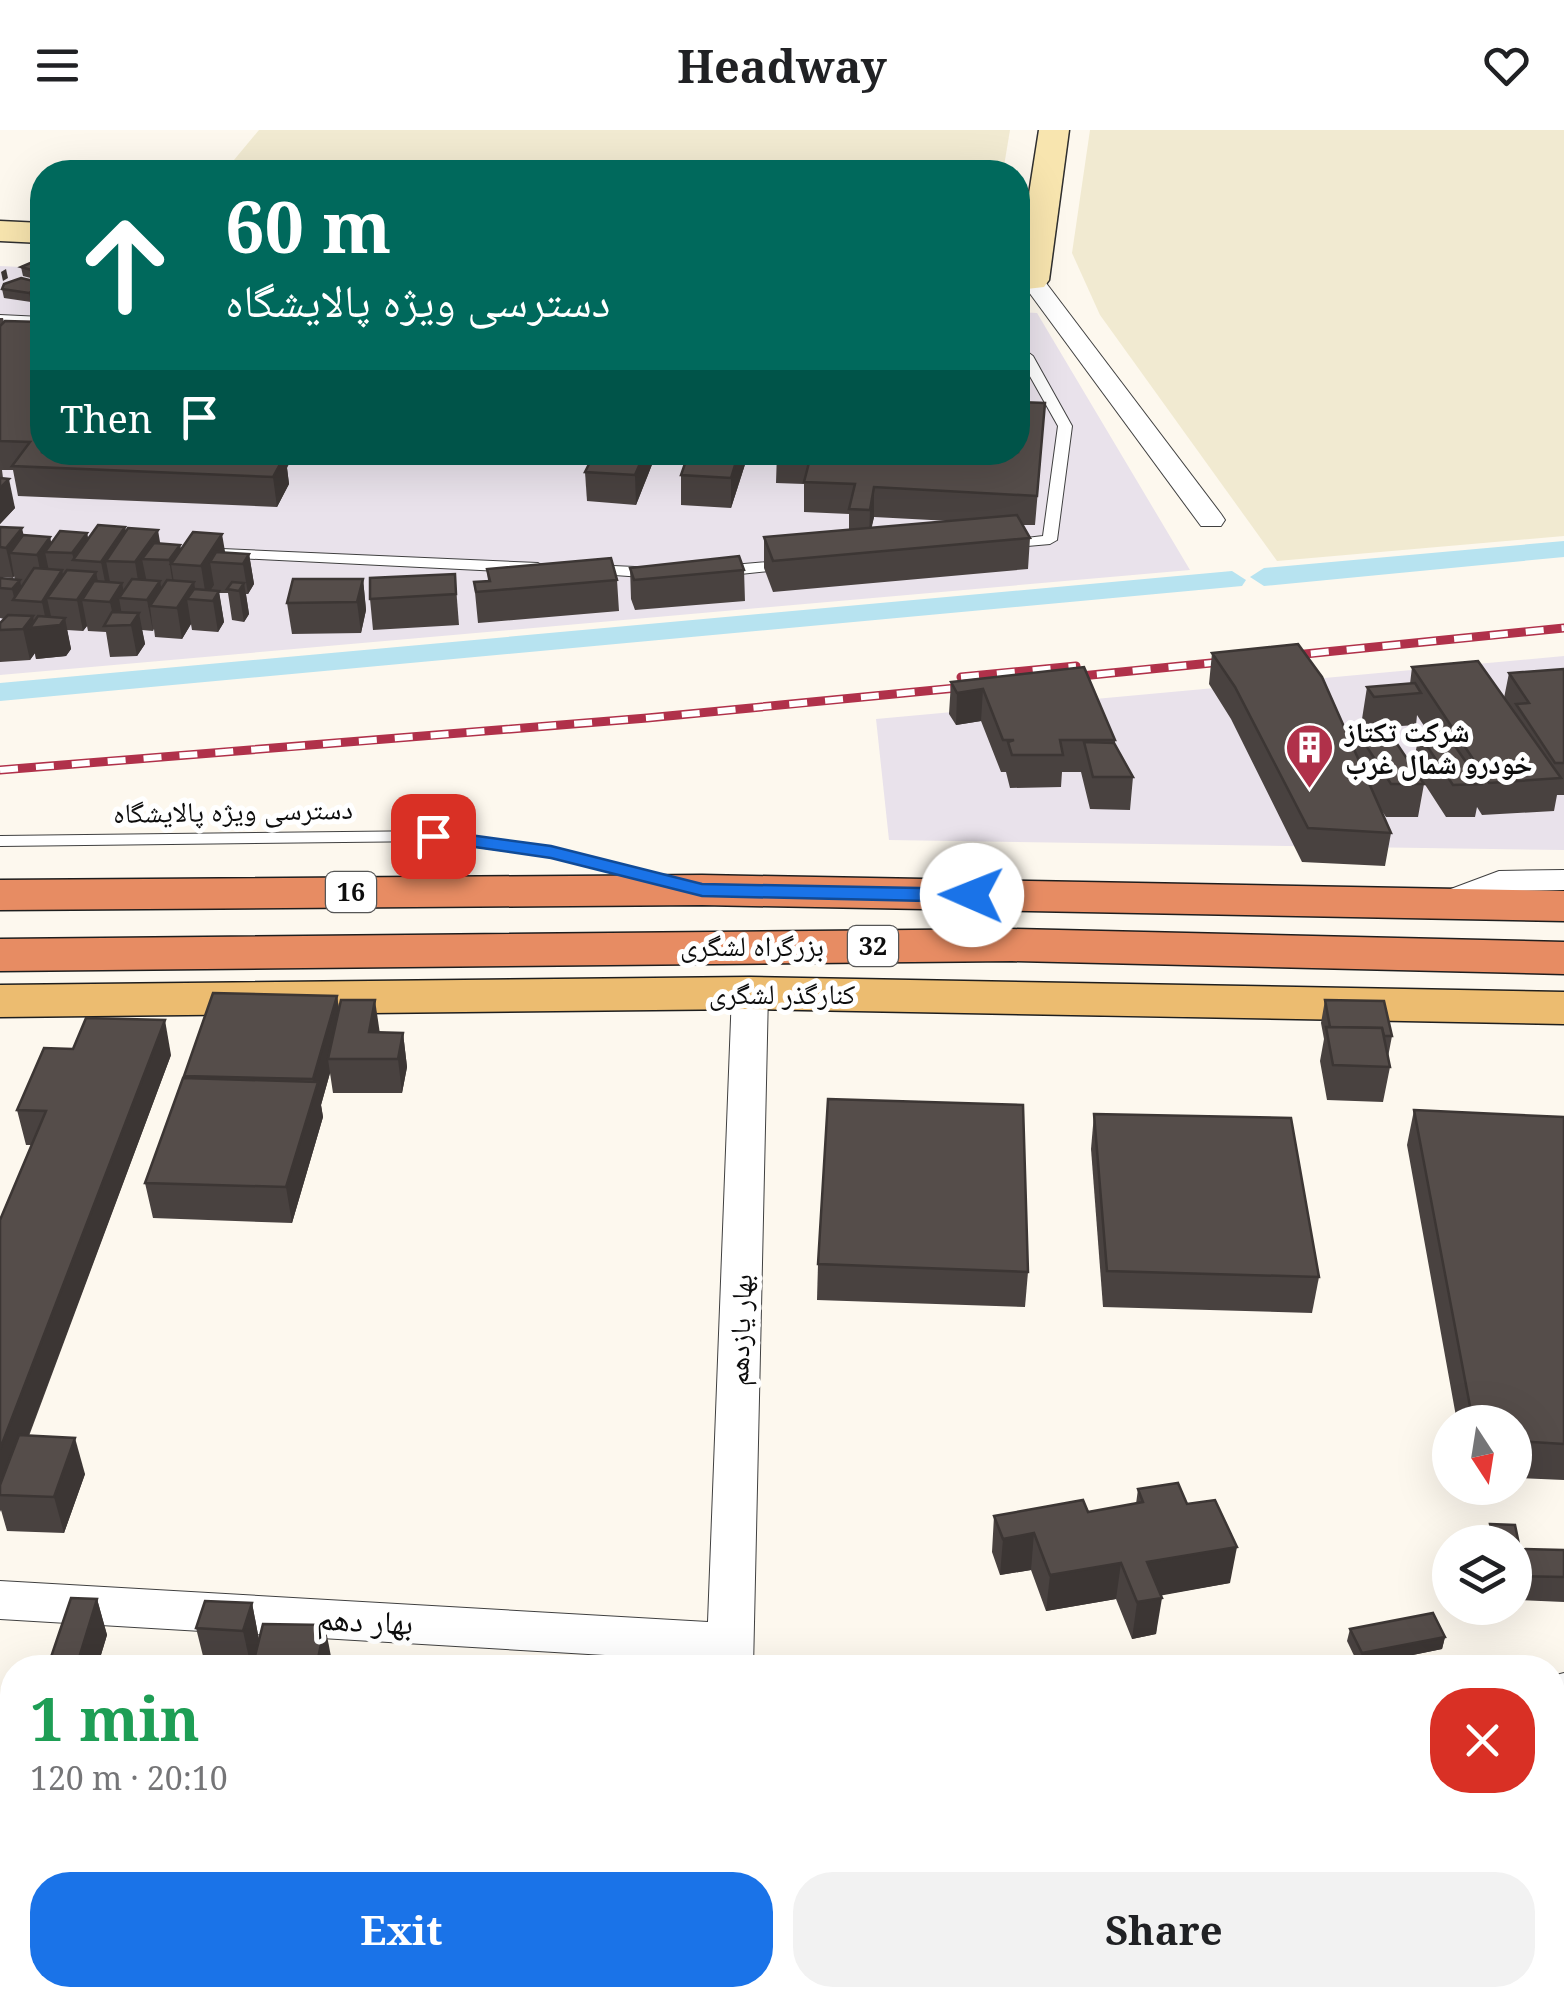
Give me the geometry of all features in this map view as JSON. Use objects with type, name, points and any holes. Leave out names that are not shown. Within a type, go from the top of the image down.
[{"type":"highway","name":"بزرگراه لشگری","points":[[0,895],[702,890],[1564,906]]},
{"type":"highway","name":"بزرگراه لشگری","points":[[0,955],[1012,945],[1564,958]]},
{"type":"highway","points":[[0,968],[182,956]]},
{"type":"main road","points":[[1030,250],[1054,130]]},
{"type":"main road","points":[[0,231],[30,232]]},
{"type":"main road","name":"کنارگذر لشگری","points":[[0,1002],[750,992],[1564,1008]]},
{"type":"street","points":[[1030,288],[1211,520]]},
{"type":"street","points":[[1444,903],[1499,881],[1564,880]]},
{"type":"street","name":"بهار یازدهم","points":[[730,1655],[750,992]]},
{"type":"street","name":"بهار دهم","points":[[0,1600],[730,1655]]},
{"type":"lane","points":[[0,319],[30,320]]},
{"type":"lane","points":[[992,546],[1050,540],[1065,426],[1030,363]]},
{"type":"lane","points":[[214,554],[548,568]]},
{"type":"lane","points":[[705,573],[801,564]]},
{"type":"lane","points":[[568,569],[666,574]]},
{"type":"lane","name":"دسترسی ویژه پالایشگاه","points":[[0,841],[433,836],[551,852],[702,890]]},
{"type":"shaded area","points":[[259,130],[1010,130],[1005,160],[234,160]]},
{"type":"shaded area","points":[[1090,130],[1564,130],[1564,536],[1277,561],[1100,315],[1072,253]]},
{"type":"shaded area","points":[[0,266],[30,267],[30,465],[1030,465],[1030,313],[1037,313],[1190,570],[0,675]]},
{"type":"shaded area","points":[[1564,656],[1564,850],[889,840],[876,719]]},
{"type":"building","points":[[21,278],[30,280],[30,292],[2,289],[4,284]]},
{"type":"building","points":[[5,321],[30,322],[30,442],[0,441],[0,326]]},
{"type":"building","points":[[1030,402],[1045,403],[1037,496],[874,487],[870,510],[849,509],[855,484],[804,482],[808,465],[1030,465]]},
{"type":"building","points":[[30,442],[30,465],[280,465],[273,477],[12,466]]},
{"type":"building","points":[[588,465],[639,465],[635,475],[585,472]]},
{"type":"building","points":[[684,465],[735,465],[731,478],[681,475]]},
{"type":"building","points":[[1017,515],[1030,538],[773,561],[764,537]]},
{"type":"building","points":[[98,525],[125,527],[101,562],[73,560]]},
{"type":"building","points":[[0,527],[22,528],[6,548],[0,547]]},
{"type":"building","points":[[128,528],[158,530],[135,562],[106,561]]},
{"type":"building","points":[[60,531],[87,533],[72,553],[45,552]]},
{"type":"building","points":[[193,532],[222,534],[201,566],[171,564]]},
{"type":"building","points":[[23,535],[50,537],[37,555],[10,553]]},
{"type":"building","points":[[154,543],[180,545],[169,560],[142,559]]},
{"type":"building","points":[[216,552],[249,554],[243,564],[210,562]]},
{"type":"building","points":[[739,556],[744,570],[634,580],[630,568]]},
{"type":"building","points":[[611,558],[617,580],[476,592],[474,582],[490,581],[487,569]]},
{"type":"building","points":[[34,568],[62,570],[42,602],[13,600]]},
{"type":"building","points":[[67,570],[96,572],[77,600],[47,598]]},
{"type":"building","points":[[455,574],[456,594],[370,599],[370,578]]},
{"type":"building","points":[[0,578],[20,580],[12,589],[0,588]]},
{"type":"building","points":[[132,579],[160,581],[147,600],[119,598]]},
{"type":"building","points":[[293,579],[363,579],[357,602],[287,603]]},
{"type":"building","points":[[167,580],[194,582],[177,608],[150,606]]},
{"type":"building","points":[[94,581],[122,583],[110,602],[82,600]]},
{"type":"building","points":[[232,582],[244,583],[239,591],[227,589]]},
{"type":"building","points":[[194,589],[219,591],[213,601],[187,599]]},
{"type":"building","points":[[112,612],[139,613],[131,625],[104,626]]},
{"type":"building","points":[[8,615],[33,616],[23,629],[0,630],[0,623]]},
{"type":"building","points":[[38,616],[65,618],[60,625],[30,628]]},
{"type":"building","points":[[1298,644],[1322,677],[1391,833],[1308,828],[1235,687],[1212,653]]},
{"type":"building","points":[[1478,661],[1561,778],[1489,783],[1412,667]]},
{"type":"building","points":[[1084,667],[1115,740],[1060,740],[1063,755],[1012,755],[1008,742],[1014,740],[1003,740],[983,689],[957,693],[951,682]]},
{"type":"building","points":[[1564,669],[1564,763],[1555,763],[1516,704],[1529,703],[1509,673]]},
{"type":"building","points":[[1415,683],[1421,693],[1374,697],[1367,687]]},
{"type":"building","points":[[1385,726],[1424,784],[1391,784],[1354,727]]},
{"type":"building","points":[[1444,730],[1481,784],[1453,785],[1419,734]]},
{"type":"building","points":[[1084,742],[1114,743],[1133,777],[1093,777]]},
{"type":"building","points":[[213,993],[337,996],[313,1079],[184,1076]]},
{"type":"building","points":[[341,1000],[375,1000],[369,1032],[403,1033],[398,1059],[328,1059]]},
{"type":"building","points":[[1325,1000],[1384,1001],[1392,1036],[1384,1036],[1382,1028],[1330,1027]]},
{"type":"building","points":[[86,1018],[165,1020],[0,1449],[0,1220],[46,1111],[17,1110],[44,1048],[73,1049]]},
{"type":"building","points":[[1326,1027],[1382,1028],[1390,1067],[1333,1065]]},
{"type":"building","points":[[183,1078],[318,1082],[286,1187],[145,1183]]},
{"type":"building","points":[[828,1099],[1023,1105],[1028,1272],[818,1264]]},
{"type":"building","points":[[1414,1110],[1564,1117],[1564,1444],[1532,1442],[1532,1405],[1470,1405]]},
{"type":"building","points":[[1094,1114],[1291,1118],[1319,1277],[1107,1271]]},
{"type":"building","points":[[19,1435],[75,1438],[54,1497],[0,1495],[0,1485]]},
{"type":"building","points":[[1178,1483],[1187,1504],[1215,1500],[1237,1547],[1147,1562],[1162,1598],[1137,1602],[1121,1563],[1050,1575],[1034,1533],[1003,1539],[994,1516],[1083,1500],[1088,1512],[1143,1502],[1138,1489]]},
{"type":"building","points":[[1532,1549],[1564,1550],[1564,1577],[1532,1576]]},
{"type":"building","points":[[71,1598],[97,1599],[80,1655],[52,1655]]},
{"type":"building","points":[[205,1601],[252,1603],[243,1631],[196,1628]]},
{"type":"building","points":[[1432,1613],[1432,1625],[1439,1625],[1445,1637],[1362,1653],[1350,1629]]},
{"type":"building","points":[[263,1624],[325,1625],[319,1655],[255,1655]]},
{"type":"waterway","points":[[1264,577],[1564,549]]},
{"type":"waterway","points":[[0,692],[1232,580]]},
{"type":"railway","points":[[1275,657],[1564,628]]},
{"type":"railway","points":[[1061,678],[1241,660]]},
{"type":"railway","points":[[961,677],[1076,666]]},
{"type":"railway","points":[[0,770],[647,718],[977,686]]},
{"type":"place","name":"شرکت تکتاز خودرو شمال غرب","points":[[1310,790]]},
{"type":"route","points":[[433,836],[491,840],[551,852],[702,890],[972,895]]}]
